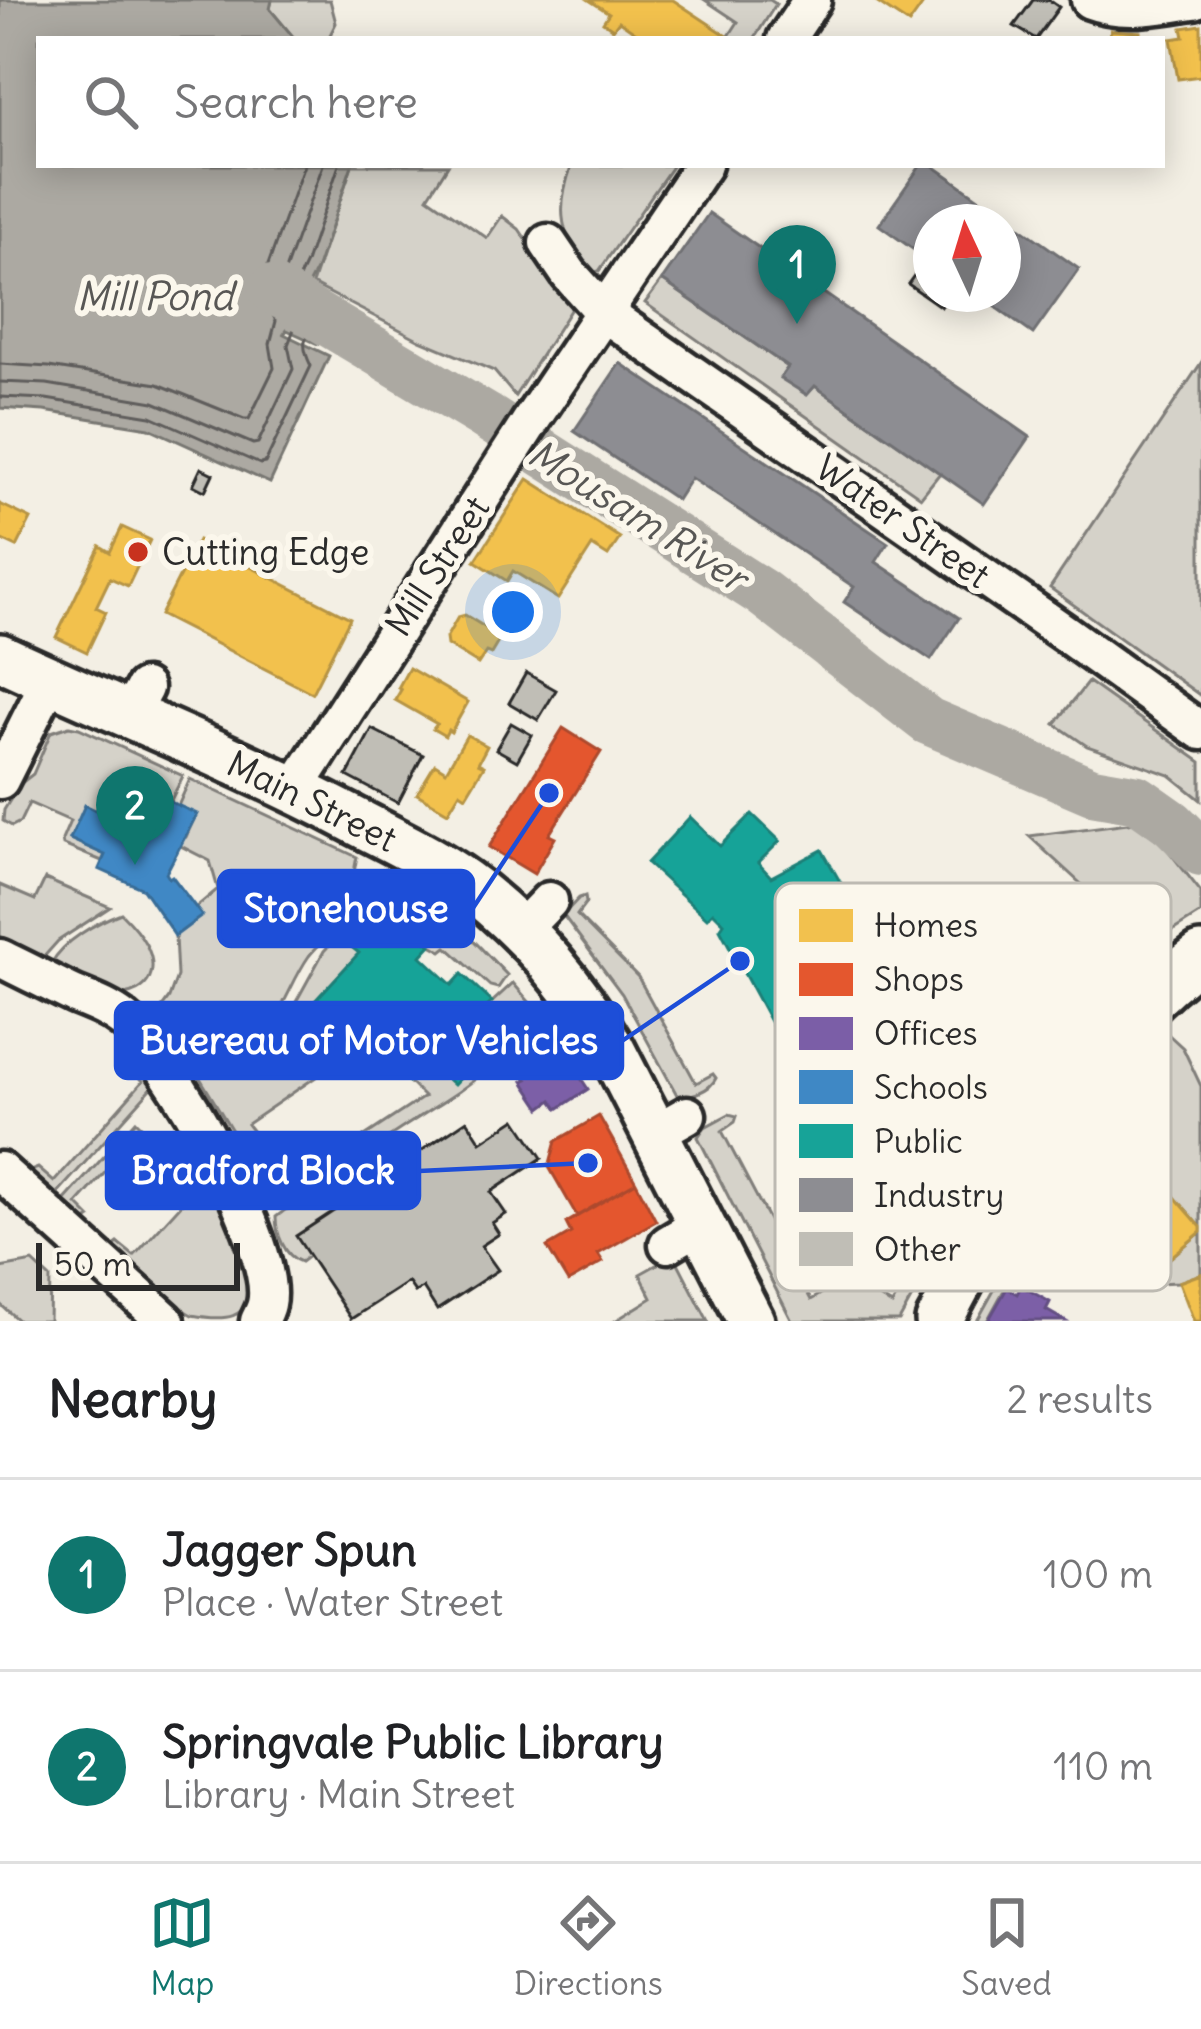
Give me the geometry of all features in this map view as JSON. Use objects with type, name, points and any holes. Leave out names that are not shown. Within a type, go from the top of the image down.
[{"type":"main road","name":"Main Street","points":[[0,657],[50,680],[136,702],[475,890],[535,916],[564,976],[671,1124],[684,1235],[751,1321]]},
{"type":"main road","points":[[939,1321],[961,1291]]},
{"type":"street","points":[[788,36],[812,0]]},
{"type":"street","points":[[1090,0],[1138,8],[1194,0]]},
{"type":"street","name":"Mill Street","points":[[295,789],[319,726],[505,461],[701,168]]},
{"type":"street","name":"Water Street","points":[[548,243],[604,313],[991,564],[1201,731]]},
{"type":"street","points":[[0,780],[50,680]]},
{"type":"street","points":[[0,958],[107,1009],[124,1020],[157,1056],[194,1110],[248,1222],[267,1293],[259,1321]]},
{"type":"street","points":[[0,1171],[166,1321]]},
{"type":"shaded area","points":[[272,0],[330,0],[336,23],[330,36],[292,36],[270,9]]},
{"type":"shaded area","points":[[705,0],[770,0],[776,4],[756,36],[729,36],[738,22]]},
{"type":"shaded area","points":[[351,168],[446,168],[428,197],[487,238],[502,216],[519,229],[572,307],[515,396],[494,371],[420,340],[312,284]]},
{"type":"shaded area","points":[[571,168],[671,168],[599,271],[583,260],[567,236],[564,195]]},
{"type":"shaded area","points":[[662,280],[788,367],[781,378],[807,394],[815,386],[940,473],[921,497],[645,303]]},
{"type":"shaded area","points":[[1201,363],[1201,696],[1050,588]]},
{"type":"shaded area","points":[[1088,682],[1201,762],[1201,800],[1170,775],[1087,746],[1055,724]]},
{"type":"shaded area","points":[[69,726],[183,776],[170,802],[154,796],[140,832],[85,806],[70,839],[105,855],[102,861],[63,845],[70,821],[29,803],[20,822],[12,826],[3,821],[4,810],[20,784],[33,774],[51,732]]},
{"type":"shaded area","points":[[190,779],[357,857],[347,913],[309,956],[270,1025],[243,1047],[188,1059],[158,1013],[177,976],[175,936],[195,908],[218,889],[210,861],[179,845],[196,815],[178,806]]},
{"type":"shaded area","points":[[1135,822],[1164,845],[1201,892],[1201,913],[1171,932],[1171,883],[1080,883],[1029,836]]},
{"type":"shaded area","points":[[45,879],[110,907],[58,941],[41,960],[0,941],[0,885],[35,900]]},
{"type":"shaded area","points":[[420,891],[507,975],[498,988],[447,947],[442,951],[431,945],[397,914]]},
{"type":"shaded area","points":[[585,896],[586,903],[577,915],[638,977],[696,1083],[713,1074],[716,1078],[704,1090],[677,1095],[622,994],[563,915]]},
{"type":"shaded area","points":[[121,913],[150,953],[152,972],[141,989],[123,995],[105,992],[51,964],[82,933]]},
{"type":"shaded area","points":[[346,928],[361,932],[350,945],[359,953],[302,1015],[344,1055],[337,1060],[293,1020],[291,1011],[324,951]]},
{"type":"shaded area","points":[[513,983],[531,1004],[509,1025],[488,1006]]},
{"type":"shaded area","points":[[534,1007],[545,1023],[469,1084],[325,1183],[286,1201],[267,1203],[258,1185],[279,1167],[293,1183],[424,1097],[409,1082],[428,1061],[454,1084],[488,1048],[494,1052]]},
{"type":"shaded area","points":[[286,1023],[329,1068],[247,1124],[260,1141],[242,1147],[194,1068],[252,1054]]},
{"type":"shaded area","points":[[1171,1037],[1183,1048],[1201,1086],[1201,1227],[1171,1192]]},
{"type":"shaded area","points":[[133,1061],[157,1082],[56,1195],[33,1170],[38,1168],[54,1182],[143,1081],[131,1068]]},
{"type":"shaded area","points":[[729,1114],[737,1116],[722,1131],[775,1232],[775,1288],[698,1137],[705,1127]]},
{"type":"shaded area","points":[[136,1121],[144,1129],[77,1204],[91,1218],[85,1222],[63,1202]]},
{"type":"shaded area","points":[[193,1160],[199,1162],[221,1205],[248,1272],[246,1305],[233,1316],[192,1315],[151,1284],[114,1246],[118,1243],[134,1256],[196,1188],[182,1168]]},
{"type":"shaded area","points":[[358,1173],[370,1187],[309,1256],[301,1262],[295,1259],[282,1243],[276,1217]]},
{"type":"shaded area","points":[[1201,1232],[1201,1274],[1171,1282],[1171,1257]]},
{"type":"shaded area","points":[[674,1255],[708,1321],[615,1321],[652,1298],[640,1274]]},
{"type":"shaded area","points":[[33,1262],[50,1278],[49,1321],[19,1321],[0,1304],[0,1268]]},
{"type":"shaded area","points":[[777,1291],[806,1291],[811,1300],[826,1291],[869,1291],[892,1305],[900,1291],[916,1291],[899,1321],[792,1321]]},
{"type":"shaded area","points":[[994,1291],[1004,1291],[987,1321],[977,1321]]},
{"type":"water","name":"Mill Pond","points":[[0,0],[272,0],[270,9],[292,36],[36,36],[36,168],[351,168],[307,287],[338,303],[318,344],[287,330],[284,334],[329,356],[270,483],[149,428],[0,408]]},
{"type":"building: Homes","points":[[589,0],[673,0],[727,36],[641,36],[619,21],[613,29],[603,22],[609,13]]},
{"type":"building: Homes","points":[[873,0],[926,0],[909,24]]},
{"type":"building: Homes","points":[[1201,25],[1201,76],[1178,79],[1171,39],[1184,37],[1182,28]]},
{"type":"building: Homes","points":[[1111,30],[1140,32],[1140,36],[1109,36]]},
{"type":"building: Homes","points":[[528,479],[620,538],[608,556],[592,546],[558,599],[513,571],[507,581],[475,561]]},
{"type":"building: Homes","points":[[0,504],[31,519],[17,547],[0,539]]},
{"type":"building: Homes","points":[[122,527],[150,540],[128,586],[110,578],[96,607],[106,612],[87,652],[56,637],[100,546],[110,552]]},
{"type":"building: Homes","points":[[198,540],[350,618],[312,693],[160,615]]},
{"type":"building: Homes","points":[[465,615],[501,637],[478,664],[447,645],[458,617]]},
{"type":"building: Homes","points":[[409,668],[468,702],[445,736],[433,729],[437,724],[395,700]]},
{"type":"building: Homes","points":[[467,735],[487,746],[478,763],[484,766],[466,796],[460,792],[448,812],[417,794],[435,764],[446,771]]},
{"type":"building: Homes","points":[[1171,1193],[1201,1227],[1171,1257]]},
{"type":"building: Homes","points":[[1201,1274],[1201,1321],[1194,1321],[1179,1282]]},
{"type":"building: Shops","points":[[563,728],[601,752],[549,835],[555,838],[534,874],[489,847]]},
{"type":"building: Shops","points":[[599,1116],[636,1182],[577,1216],[549,1167],[556,1141]]},
{"type":"building: Shops","points":[[636,1182],[656,1221],[598,1254],[603,1262],[568,1282],[547,1247],[571,1233],[566,1223]]},
{"type":"building: Offices","points":[[562,1049],[588,1089],[558,1109],[552,1100],[541,1108],[523,1075]]},
{"type":"building: Offices","points":[[1005,1291],[1030,1291],[1050,1302],[1046,1310],[1065,1321],[988,1321]]},
{"type":"building: Schools","points":[[155,795],[197,814],[166,873],[202,916],[175,936],[143,889],[99,869],[105,855],[70,839],[85,805],[140,832]]},
{"type":"building: Public","points":[[752,814],[780,841],[758,863],[771,877],[822,850],[841,883],[775,883],[775,1031],[720,929],[724,923],[713,912],[707,918],[647,863],[690,817],[720,846]]},
{"type":"building: Public","points":[[382,900],[431,945],[421,956],[452,985],[462,974],[509,1025],[454,1085],[428,1061],[409,1082],[385,1061],[370,1078],[301,1016],[359,953],[349,945],[361,932],[356,928]]},
{"type":"building: Industry","points":[[919,168],[936,168],[987,204],[913,204],[913,249],[879,225]]},
{"type":"building: Industry","points":[[709,213],[1030,437],[984,504],[815,386],[807,395],[780,378],[788,367],[662,280]]},
{"type":"building: Industry","points":[[1021,228],[1079,269],[1033,334],[1002,312],[1021,312]]},
{"type":"building: Industry","points":[[620,363],[888,543],[876,562],[959,618],[931,660],[844,602],[854,587],[691,478],[677,500],[574,431]]},
{"type":"building: Other","points":[[1033,0],[1049,0],[1059,7],[1038,36],[1014,26]]},
{"type":"building: Other","points":[[201,468],[213,474],[205,491],[193,485]]},
{"type":"building: Other","points":[[526,673],[556,690],[538,720],[509,703]]},
{"type":"building: Other","points":[[511,723],[532,735],[517,761],[496,749]]},
{"type":"building: Other","points":[[372,729],[423,755],[398,803],[347,776]]},
{"type":"building: Other","points":[[516,1119],[542,1158],[491,1192],[506,1214],[492,1223],[499,1234],[481,1246],[498,1270],[437,1310],[423,1288],[415,1292],[408,1282],[351,1319],[296,1236],[370,1187],[361,1173],[404,1145],[412,1157],[467,1120],[481,1142]]},
{"type":"waterway","name":"Mousam River","points":[[272,289],[485,416],[761,592],[928,721],[1092,791],[1138,799],[1201,852]]},
{"type":"place","name":"Jagger Spun","points":[[797,324]]},
{"type":"place","name":"Cutting Edge","points":[[138,552]]},
{"type":"place","name":"Stonehouse","points":[[549,793]]},
{"type":"place","name":"Springvale Public Library","points":[[135,865]]},
{"type":"place","name":"Buereau of Motor Vehicles","points":[[740,961]]},
{"type":"place","name":"Bradford Block","points":[[588,1163]]}]
